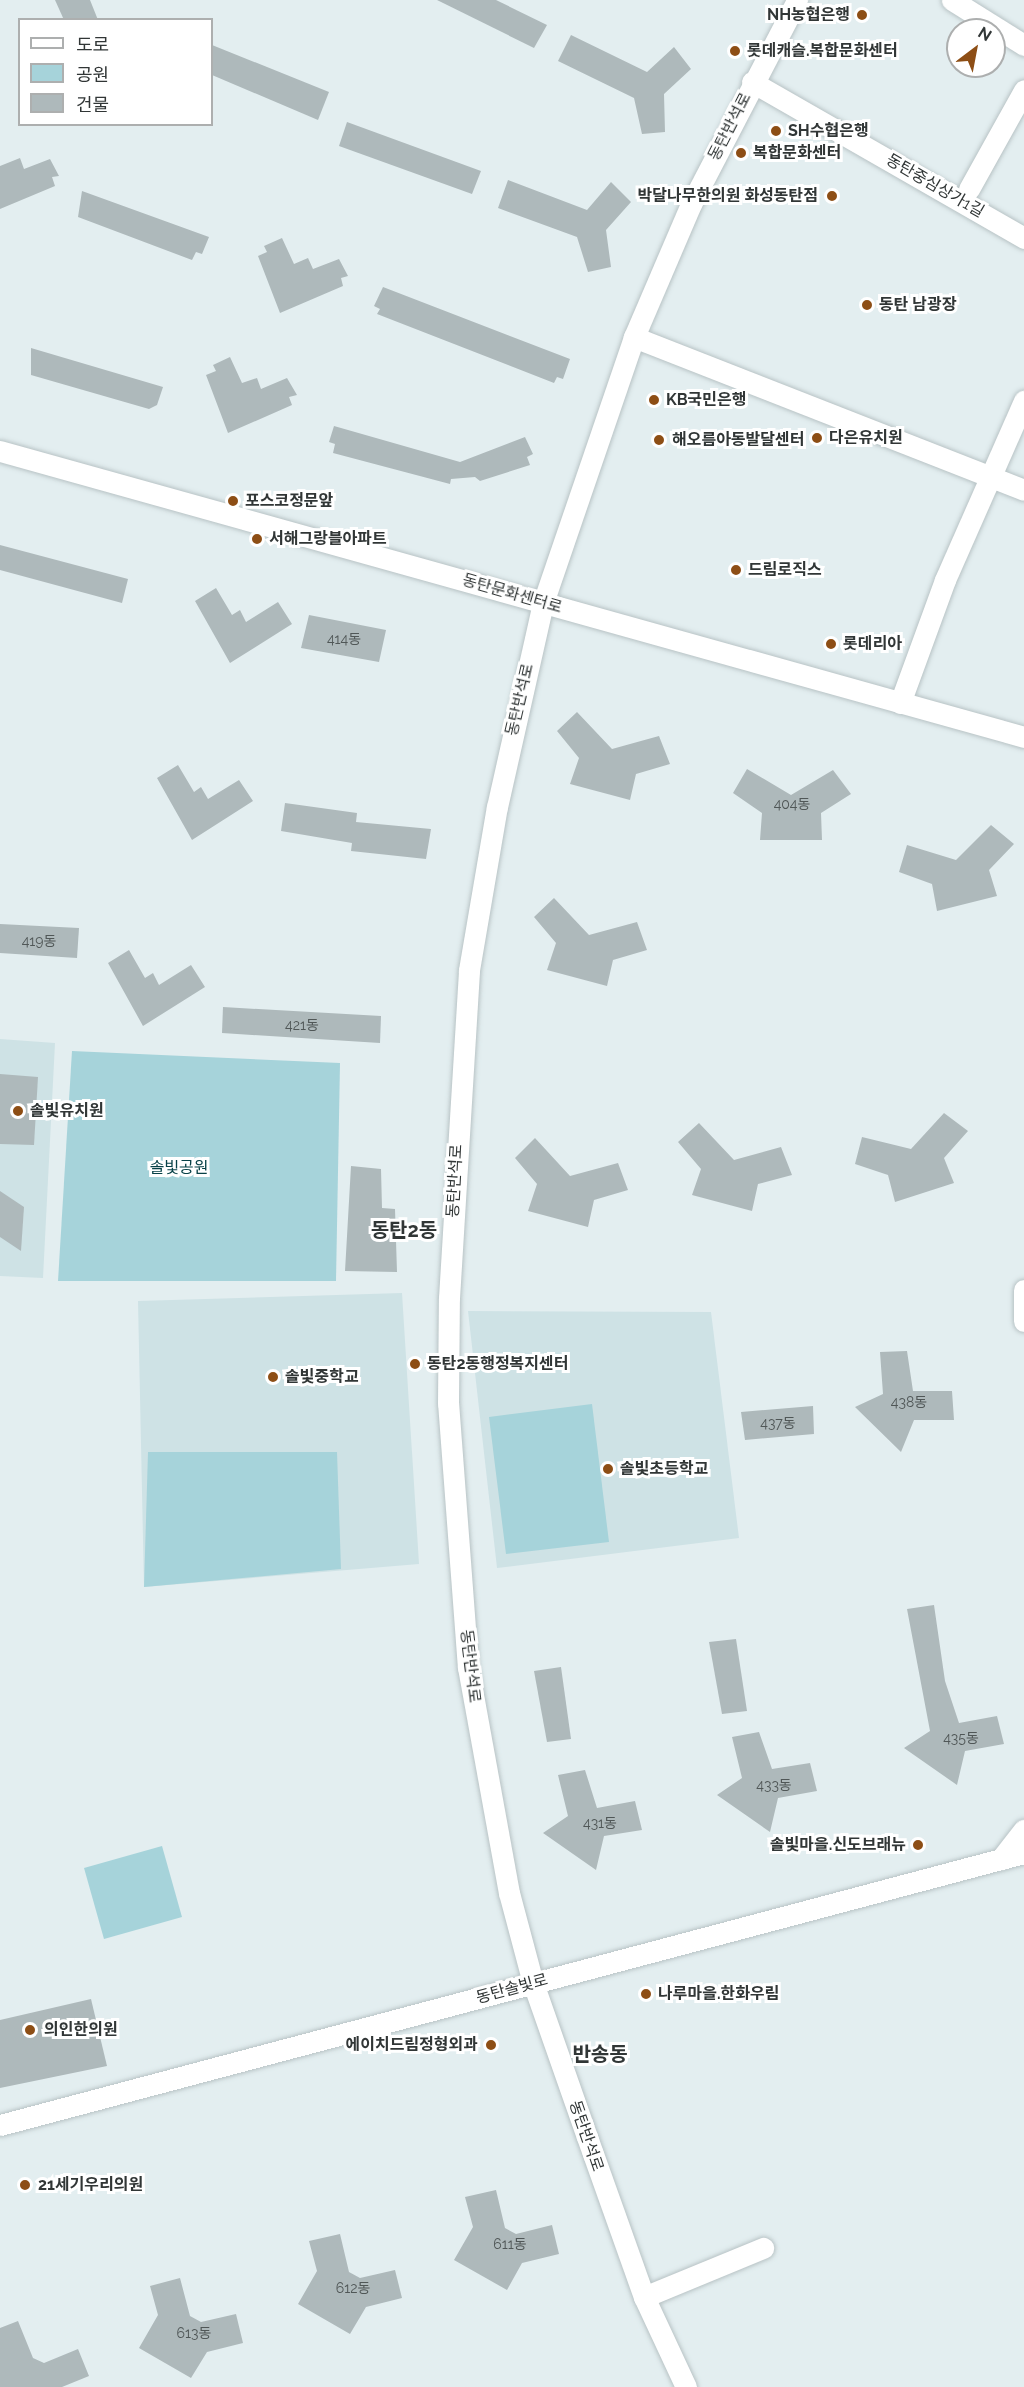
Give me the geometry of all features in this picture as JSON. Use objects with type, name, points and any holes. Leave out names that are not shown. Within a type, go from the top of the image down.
[{"type":"street","name":"동탄반석로","points":[[686,2387],[644,2297],[533,1983],[509,1893],[468,1668],[447,1371],[469,970],[497,807],[543,603],[634,337],[691,204],[752,82],[797,0]]},
{"type":"street","points":[[952,0],[1024,45]]},
{"type":"street","name":"동탄중심상가1길","points":[[752,82],[1024,237]]},
{"type":"street","points":[[969,189],[1024,90]]},
{"type":"street","points":[[634,337],[1024,490]]},
{"type":"street","points":[[900,703],[990,475],[1024,401]]},
{"type":"street","name":"동탄문화센터로","points":[[0,451],[1024,737]]},
{"type":"street","points":[[1024,1290],[1024,1322]]},
{"type":"street","points":[[1024,1830],[1001,1859],[1024,1863]]},
{"type":"street","name":"동탄솔빛로","points":[[0,2125],[1024,1853]]},
{"type":"street","points":[[644,2297],[763,2248]]},
{"type":"shaded area","points":[[0,1039],[55,1043],[43,1278],[0,1276]]},
{"type":"shaded area","name":"솔빛중학교","points":[[402,1293],[419,1564],[144,1587],[138,1301]]},
{"type":"shaded area","name":"솔빛초등학교","points":[[468,1311],[711,1312],[739,1538],[497,1568]]},
{"type":"green space","name":"솔빛공원","points":[[72,1051],[340,1063],[336,1281],[58,1281]]},
{"type":"green space","points":[[592,1404],[609,1542],[506,1554],[489,1417]]},
{"type":"green space","points":[[148,1452],[337,1452],[341,1569],[144,1587]]},
{"type":"green space","points":[[162,1846],[182,1917],[104,1939],[84,1868]]},
{"type":"building","points":[[55,0],[90,0],[97,18],[63,18]]},
{"type":"building","points":[[437,0],[496,0],[547,25],[534,48]]},
{"type":"building","points":[[571,35],[647,72],[674,47],[691,69],[664,94],[665,132],[642,134],[634,98],[558,61]]},
{"type":"building","points":[[213,45],[329,92],[318,120],[213,75]]},
{"type":"building","points":[[347,122],[481,171],[472,194],[339,146]]},
{"type":"building","points":[[20,158],[24,169],[50,159],[59,176],[52,177],[55,186],[0,209],[0,166]]},
{"type":"building","points":[[508,180],[587,210],[611,182],[631,202],[606,230],[611,267],[588,272],[577,237],[498,208]]},
{"type":"building","points":[[82,191],[209,237],[202,254],[196,252],[192,260],[78,217]]},
{"type":"building","points":[[282,238],[294,264],[308,258],[313,269],[339,259],[348,276],[341,278],[343,286],[280,313],[258,256],[267,252],[264,246]]},
{"type":"building","points":[[383,287],[570,359],[563,379],[557,377],[554,383],[377,314],[380,309],[374,306]]},
{"type":"building","points":[[31,348],[163,387],[157,405],[149,409],[31,375]]},
{"type":"building","points":[[230,357],[242,383],[257,378],[261,389],[287,378],[297,395],[289,397],[292,405],[228,433],[206,375],[216,371],[213,365]]},
{"type":"building","points":[[334,426],[460,462],[525,437],[533,454],[527,457],[530,465],[480,481],[475,477],[451,479],[450,484],[333,453],[335,444],[329,442]]},
{"type":"building","points":[[0,545],[128,579],[122,603],[0,570]]},
{"type":"building","points":[[216,588],[232,615],[240,610],[246,622],[278,602],[292,624],[230,663],[195,601]]},
{"type":"building","points":[[309,615],[386,630],[379,662],[301,648]]},
{"type":"building","points":[[577,712],[612,749],[659,736],[670,764],[636,774],[630,800],[570,784],[579,758],[557,731]]},
{"type":"building","points":[[178,765],[194,792],[201,787],[208,799],[239,780],[253,801],[192,840],[157,778]]},
{"type":"building","points":[[747,769],[791,795],[833,770],[851,794],[821,813],[822,840],[760,840],[762,813],[733,793]]},
{"type":"building","points":[[285,803],[357,813],[356,822],[431,829],[426,859],[351,851],[352,843],[281,831]]},
{"type":"building","points":[[991,825],[1014,844],[989,870],[997,896],[937,911],[932,884],[899,872],[907,845],[956,860]]},
{"type":"building","points":[[554,898],[589,935],[637,922],[647,950],[613,960],[607,986],[547,970],[556,943],[534,917]]},
{"type":"building","points":[[0,924],[79,928],[77,958],[0,953]]},
{"type":"building","points":[[129,950],[145,978],[153,973],[159,985],[191,965],[205,987],[143,1026],[108,963]]},
{"type":"building","points":[[223,1007],[381,1016],[380,1043],[222,1033]]},
{"type":"building","name":"솔빛유치원","points":[[0,1074],[38,1077],[34,1145],[0,1144]]},
{"type":"building","points":[[944,1113],[968,1131],[944,1158],[954,1183],[895,1202],[888,1175],[855,1164],[862,1137],[911,1149]]},
{"type":"building","points":[[699,1123],[734,1160],[781,1147],[792,1175],[758,1184],[752,1211],[692,1195],[701,1169],[678,1142]]},
{"type":"building","points":[[535,1138],[570,1176],[618,1163],[628,1190],[594,1200],[588,1227],[528,1211],[537,1184],[515,1158]]},
{"type":"building","points":[[351,1166],[381,1169],[382,1208],[395,1209],[397,1272],[345,1271]]},
{"type":"building","points":[[0,1191],[24,1207],[21,1251],[0,1237]]},
{"type":"building","points":[[907,1351],[913,1391],[952,1391],[954,1420],[914,1420],[901,1452],[855,1407],[883,1394],[880,1352]]},
{"type":"building","points":[[813,1406],[814,1434],[745,1440],[741,1412]]},
{"type":"building","points":[[934,1605],[945,1681],[959,1723],[997,1716],[1004,1744],[965,1751],[957,1785],[904,1748],[930,1731],[907,1609]]},
{"type":"building","points":[[736,1639],[747,1711],[722,1714],[709,1642]]},
{"type":"building","points":[[561,1667],[571,1739],[547,1742],[534,1671]]},
{"type":"building","points":[[759,1732],[772,1769],[810,1763],[817,1791],[778,1798],[770,1832],[717,1795],[742,1778],[732,1737]]},
{"type":"building","points":[[585,1770],[597,1808],[635,1801],[642,1830],[604,1836],[596,1870],[543,1833],[568,1816],[558,1775]]},
{"type":"building","points":[[91,1999],[107,2066],[0,2088],[0,2020]]},
{"type":"building","points":[[496,2190],[505,2228],[516,2234],[552,2225],[559,2254],[522,2263],[507,2290],[454,2260],[473,2227],[465,2197]]},
{"type":"building","points":[[340,2234],[349,2272],[360,2278],[395,2270],[402,2298],[366,2307],[350,2334],[298,2304],[317,2271],[309,2241]]},
{"type":"building","points":[[180,2278],[190,2316],[201,2322],[236,2314],[243,2343],[207,2352],[191,2378],[139,2348],[158,2315],[150,2286]]},
{"type":"building","points":[[18,2321],[33,2358],[44,2363],[78,2349],[89,2376],[62,2387],[0,2387],[0,2328]]},
{"type":"place","name":"NH농협은행","points":[[862,15]]},
{"type":"place","name":"롯데캐슬.복합문화센터","points":[[735,51]]},
{"type":"place","name":"SH수협은행","points":[[776,131]]},
{"type":"place","name":"복합문화센터","points":[[741,153]]},
{"type":"place","name":"박달나무한의원 화성동탄점","points":[[832,196]]},
{"type":"place","name":"동탄 남광장","points":[[867,305]]},
{"type":"place","name":"KB국민은행","points":[[654,400]]},
{"type":"place","name":"다은유치원","points":[[817,438]]},
{"type":"place","name":"해오름아동발달센터","points":[[659,440]]},
{"type":"place","name":"포스코정문앞","points":[[233,501]]},
{"type":"place","name":"서해그랑블아파트","points":[[257,539]]},
{"type":"place","name":"드림로직스","points":[[736,570]]},
{"type":"place","name":"롯데리아","points":[[831,644]]},
{"type":"place","name":"솔빛유치원","points":[[18,1111]]},
{"type":"place","name":"동탄2동행정복지센터","points":[[415,1364]]},
{"type":"place","name":"솔빛중학교","points":[[273,1377]]},
{"type":"place","name":"솔빛초등학교","points":[[608,1469]]},
{"type":"place","name":"솔빛마을.신도브래뉴","points":[[918,1845]]},
{"type":"place","name":"나루마을.한화우림","points":[[646,1994]]},
{"type":"place","name":"의인한의원","points":[[30,2030]]},
{"type":"place","name":"에이치드림정형외과","points":[[491,2045]]},
{"type":"place","name":"21세기우리의원","points":[[25,2185]]},
{"type":"district","name":"동탄2동","points":[[404,1230]]},
{"type":"district","name":"반송동","points":[[600,2054]]}]
